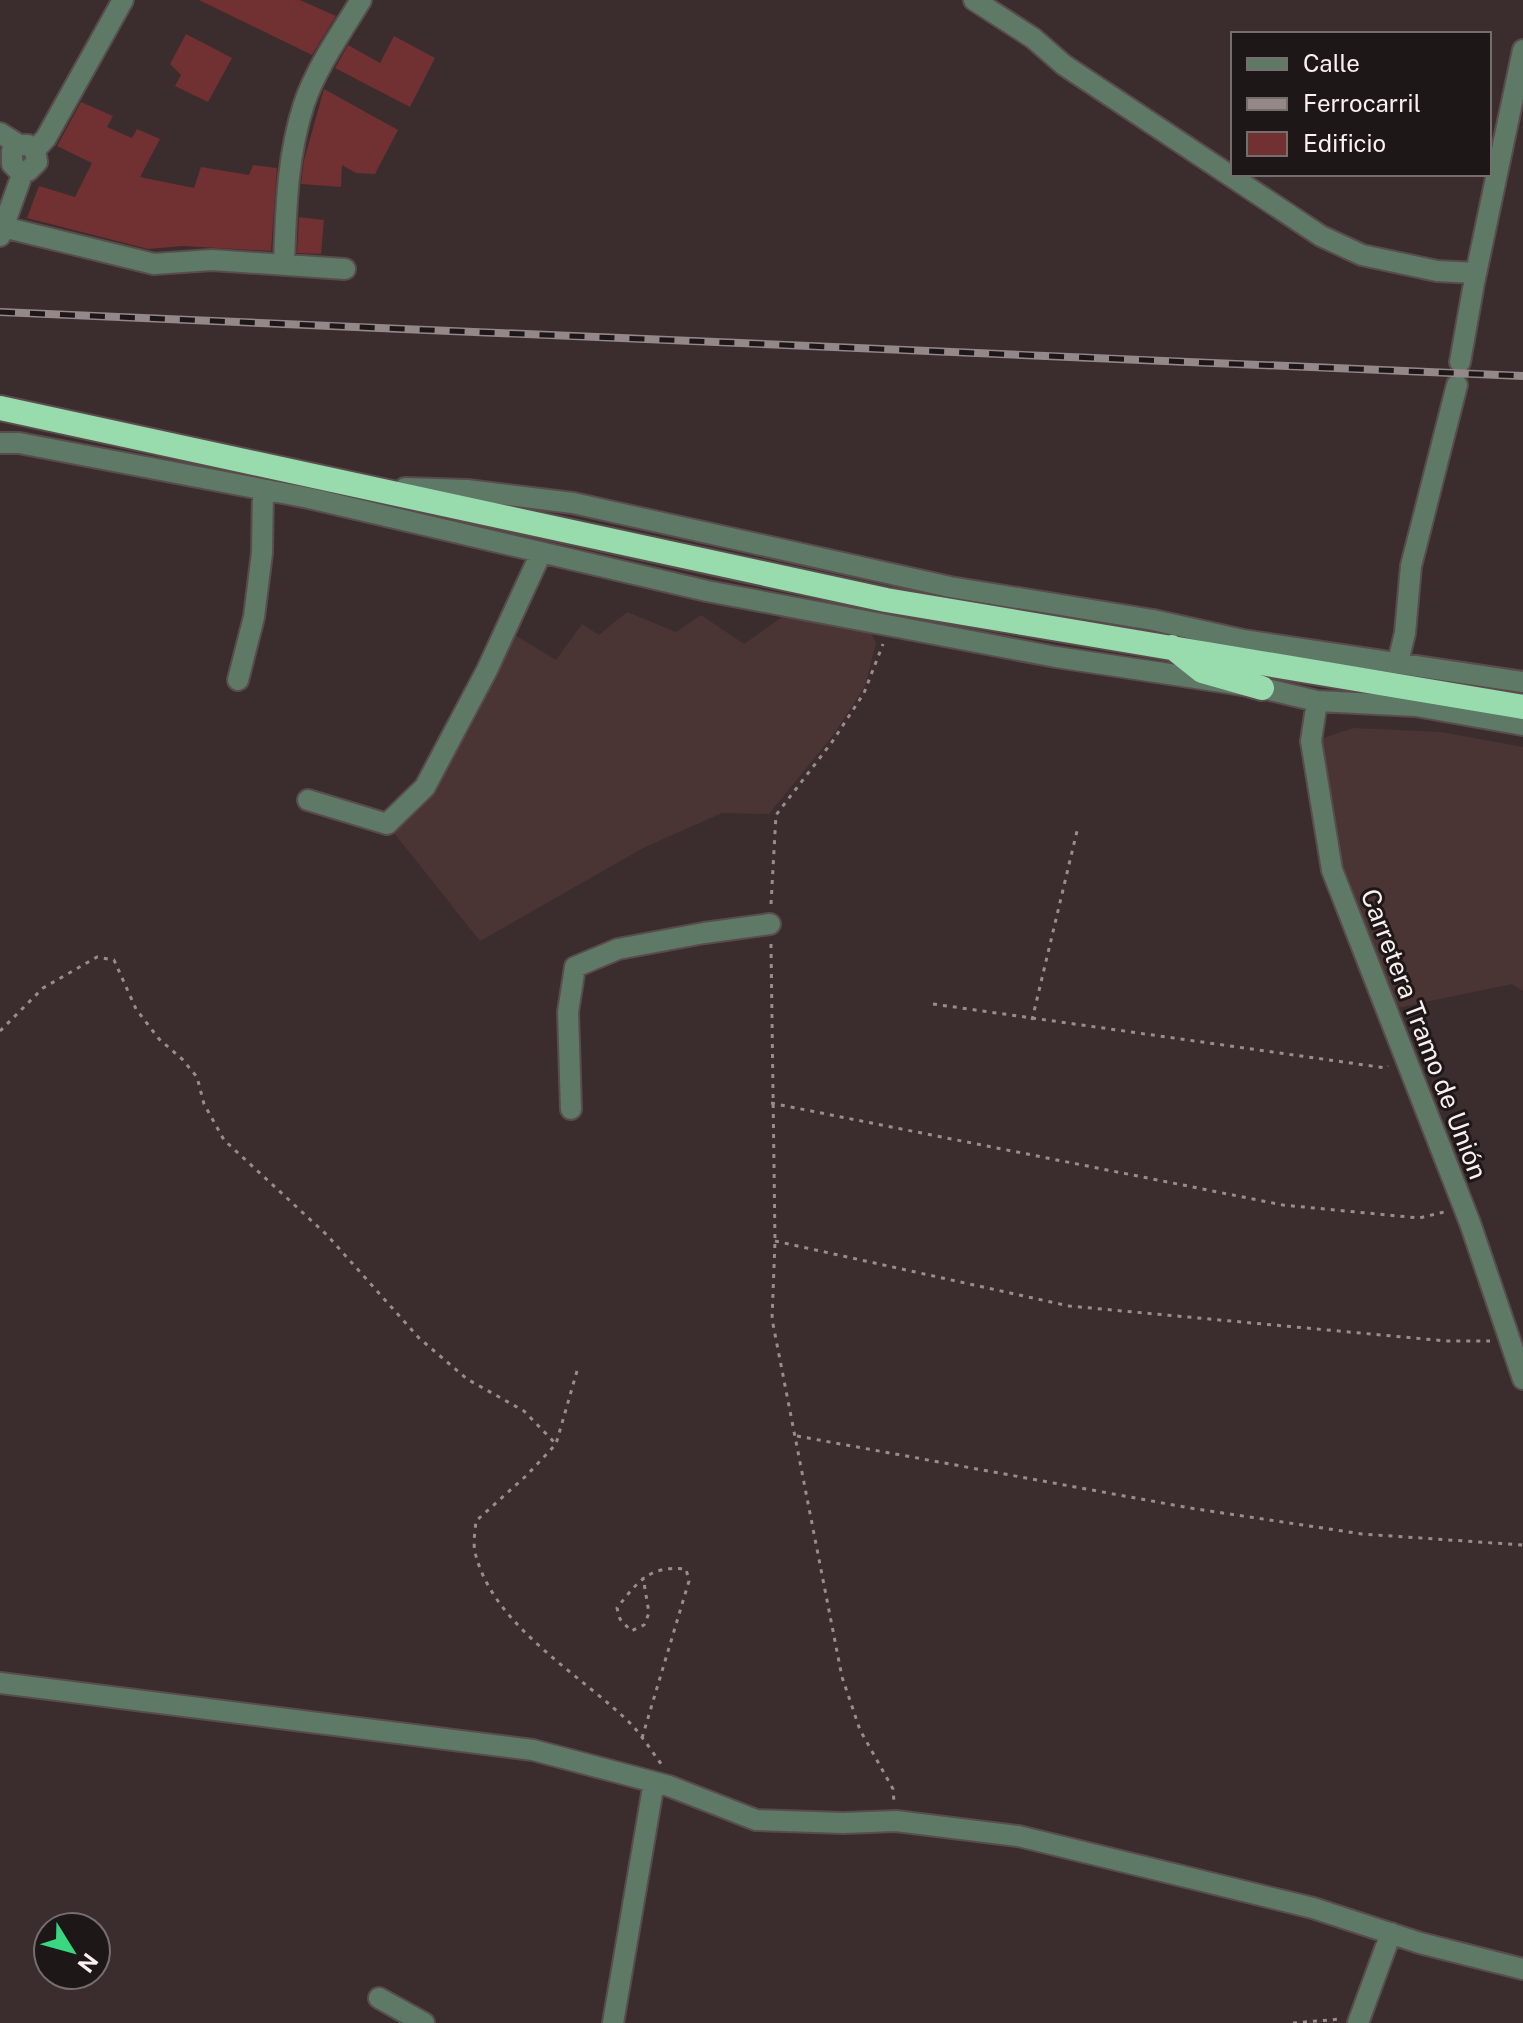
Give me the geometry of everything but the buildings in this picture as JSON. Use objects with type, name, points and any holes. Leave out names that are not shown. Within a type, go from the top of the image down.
[{"type":"highway","points":[[0,408],[886,600],[1523,707]]},
{"type":"highway","points":[[1170,646],[1202,671],[1262,688]]},
{"type":"street","points":[[27,147],[46,138],[123,0]]},
{"type":"street","points":[[284,264],[286,199],[293,145],[305,101],[361,0]]},
{"type":"street","points":[[974,0],[1033,38],[1064,65],[1321,236],[1362,255],[1437,271],[1476,273]]},
{"type":"street","points":[[1460,362],[1523,50]]},
{"type":"street","points":[[0,133],[27,147],[38,158],[35,166],[23,172],[2,226],[154,264],[212,260],[345,269]]},
{"type":"street","points":[[1398,662],[1405,633],[1411,566],[1457,385]]},
{"type":"street","points":[[0,443],[19,443],[263,490],[707,591],[1056,657],[1262,688],[1317,701],[1416,706],[1523,725]]},
{"type":"street","points":[[371,488],[467,490],[573,503],[950,587],[1153,620],[1243,640],[1523,682]]},
{"type":"street","points":[[238,680],[254,617],[262,553],[263,490]]},
{"type":"street","points":[[308,800],[387,824],[425,787],[487,670],[541,553]]},
{"type":"street","name":"Carretera Tramo de Unión","points":[[1317,701],[1311,741],[1332,870],[1464,1208],[1522,1373]]},
{"type":"street","points":[[571,1109],[568,1012],[575,967],[618,949],[770,924]]},
{"type":"street","points":[[0,1683],[533,1750],[654,1782],[756,1820],[896,1821],[1018,1836],[1313,1908],[1523,1969]]},
{"type":"street","points":[[613,2023],[654,1782]]},
{"type":"street","points":[[1359,2021],[1391,1933]]},
{"type":"street","points":[[379,1998],[424,2023]]},
{"type":"path","points":[[887,625],[882,648],[864,693],[832,742],[776,815],[770,924],[775,1241],[772,1319],[842,1677],[860,1730],[893,1789],[896,1821]]},
{"type":"path","points":[[1032,1020],[1077,831]]},
{"type":"path","points":[[0,1031],[43,988],[97,957],[114,960],[136,1009],[159,1039],[197,1077],[204,1104],[224,1140],[327,1235],[419,1338],[467,1379],[524,1411],[556,1444]]},
{"type":"path","points":[[933,1004],[1386,1068],[1404,1054]]},
{"type":"path","points":[[771,1103],[1283,1205],[1419,1218],[1464,1208]]},
{"type":"path","points":[[775,1241],[1069,1306],[1446,1341],[1510,1342]]},
{"type":"path","points":[[577,1371],[556,1444],[476,1521],[474,1550],[485,1579],[512,1619],[566,1670],[633,1726],[663,1766],[654,1782]]},
{"type":"path","points":[[797,1436],[1221,1513],[1362,1534],[1523,1545]]},
{"type":"path","points":[[642,1738],[689,1581],[686,1569],[667,1567],[643,1577],[617,1608],[620,1619],[631,1631],[644,1625],[649,1613],[643,1577]]},
{"type":"path","points":[[1293,2023],[1359,2021]]},
{"type":"shaded area","points":[[791,611],[870,630],[876,643],[865,686],[834,734],[769,814],[722,813],[645,847],[480,941],[387,824],[425,787],[508,631],[556,660],[582,624],[599,635],[627,612],[676,632],[701,615],[744,644]]},
{"type":"shaded area","points":[[1353,728],[1441,732],[1523,747],[1523,991],[1512,984],[1387,1010],[1332,870],[1311,742]]},
{"type":"railway","points":[[0,312],[1523,376]]}]
